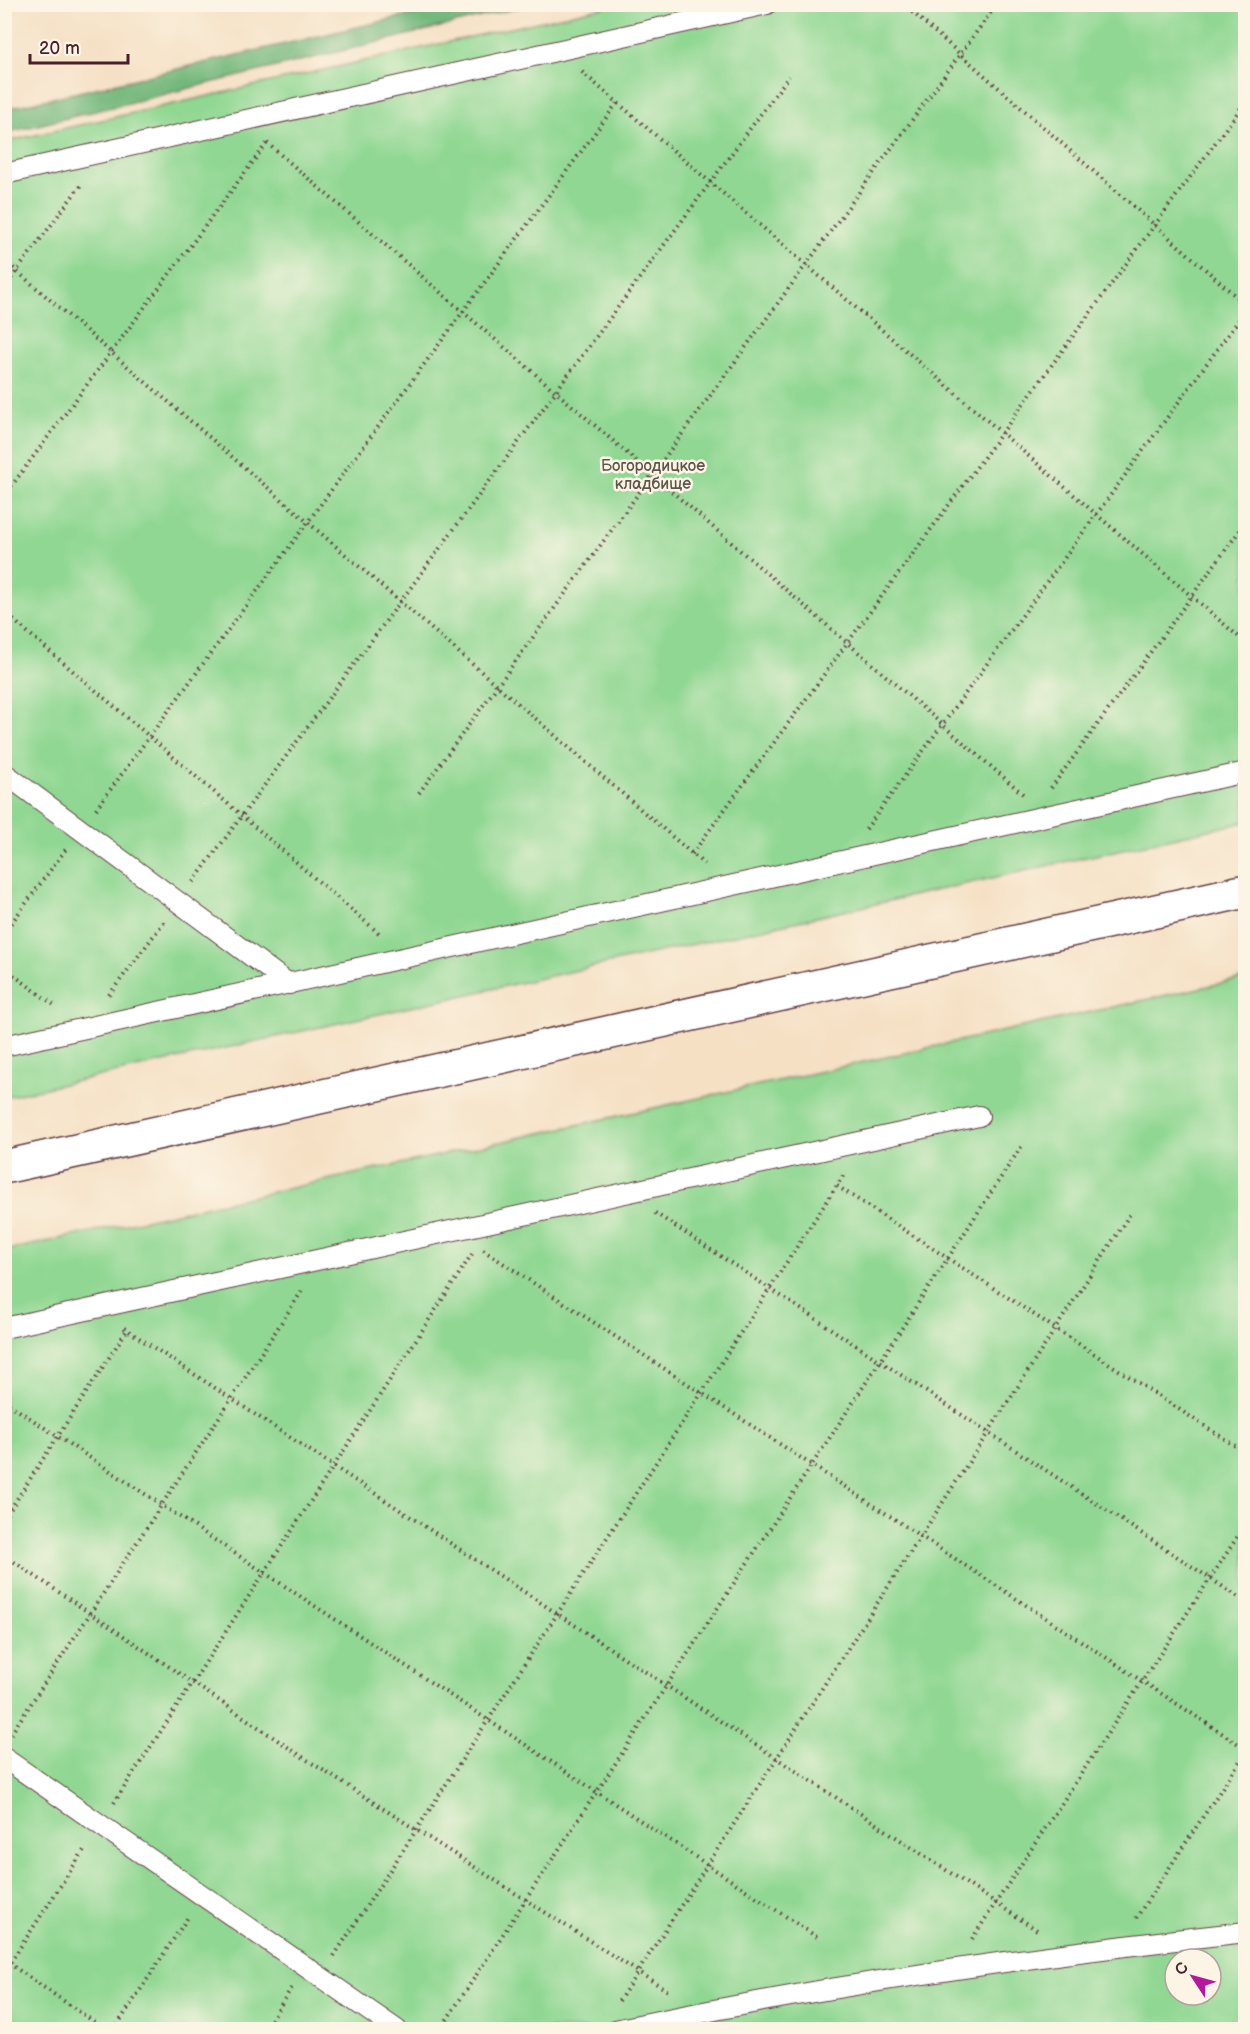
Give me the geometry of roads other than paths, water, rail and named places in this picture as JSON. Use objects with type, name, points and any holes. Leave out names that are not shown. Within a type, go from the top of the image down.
[{"type":"street","points":[[4,1167],[1245,891]]},
{"type":"lane","points":[[4,174],[767,4]]},
{"type":"lane","points":[[4,1046],[729,886],[1032,813],[1245,772]]},
{"type":"lane","points":[[4,773],[289,984]]},
{"type":"lane","points":[[4,1328],[979,1116]]},
{"type":"lane","points":[[4,1758],[397,2030]]},
{"type":"lane","points":[[614,2020],[699,2012],[952,1970],[1118,1946],[1245,1932]]},
{"type":"park label","name":"Богородицкое кладбище","points":[[653,474]]}]
